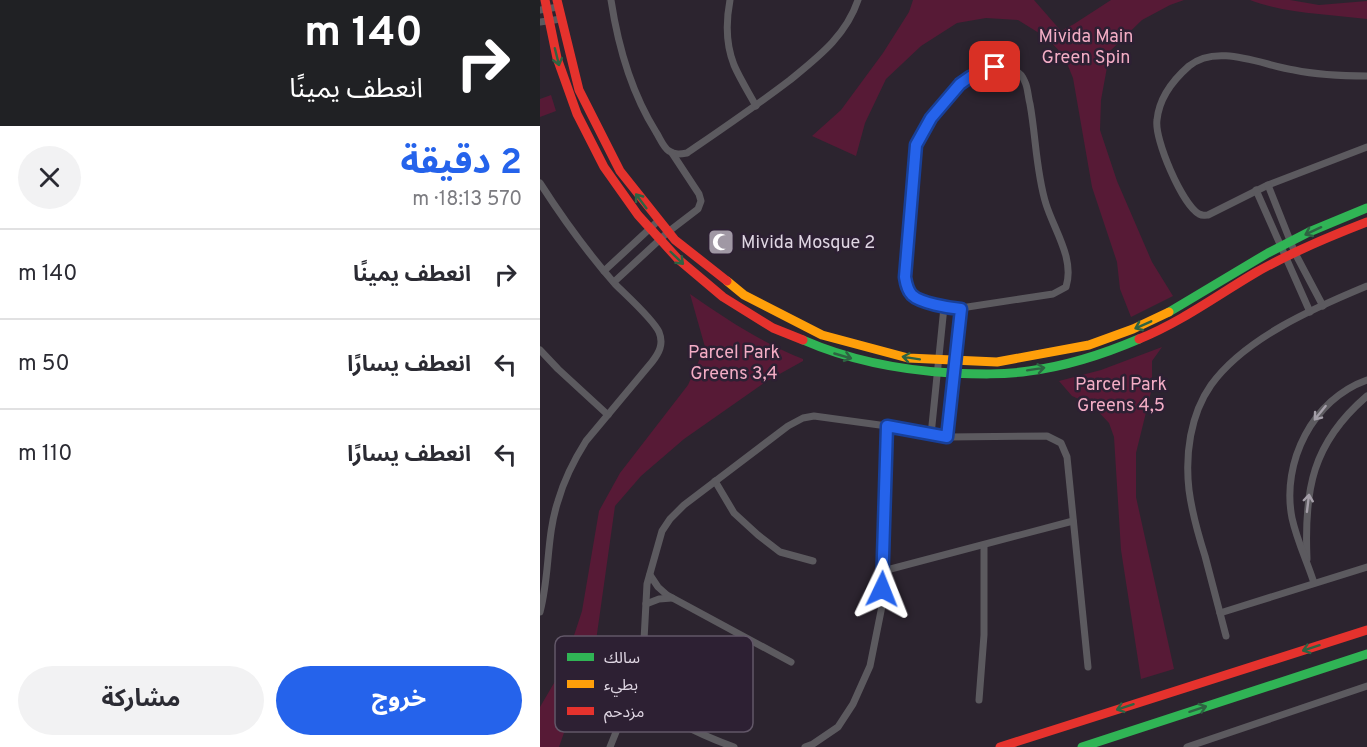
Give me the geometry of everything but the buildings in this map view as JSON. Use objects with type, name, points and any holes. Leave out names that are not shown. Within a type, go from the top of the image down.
[{"type":"street","points":[[611,0],[623,55],[633,86],[655,130],[699,194],[701,201],[696,211],[668,232],[614,282]]},
{"type":"street","points":[[730,0],[728,32],[731,54],[734,65],[756,106]]},
{"type":"street","points":[[672,153],[687,153],[756,106],[829,48],[848,24],[858,0]]},
{"type":"street","points":[[1367,208],[1280,246],[1154,320],[1087,346],[1031,358],[999,362],[954,363],[938,367],[900,368],[852,358],[828,351],[784,332],[741,309],[676,258],[649,229],[607,172],[581,125],[544,22],[544,6],[558,4],[574,74],[583,100],[601,138],[630,187],[668,232],[700,263],[748,298],[803,327],[834,340],[938,367],[953,373],[987,375],[1043,368],[1069,363],[1129,345],[1185,317],[1250,276],[1295,253],[1367,222]]},
{"type":"street","points":[[544,22],[561,19]]},
{"type":"street","points":[[1367,76],[1343,76],[1294,70],[1223,55],[1203,57],[1190,65],[1175,80],[1162,99],[1156,121],[1165,156],[1175,180],[1187,200],[1202,215],[1268,185],[1367,147]]},
{"type":"street","points":[[995,67],[1005,67],[1014,69],[1025,82],[1045,203],[1068,265],[1069,277],[1066,287],[1053,294],[961,309],[944,307],[914,298],[907,288],[905,277],[916,145],[931,118],[960,84],[970,77],[995,67]]},
{"type":"street","points":[[540,183],[572,232],[604,271],[655,326],[661,338],[657,355],[586,441],[565,479],[552,527],[546,589],[540,612]]},
{"type":"street","points":[[1268,185],[1295,253],[1323,306]]},
{"type":"street","points":[[1256,190],[1310,312]]},
{"type":"street","points":[[604,271],[658,221]]},
{"type":"street","points":[[1226,636],[1189,491],[1188,454],[1195,420],[1203,399],[1211,385],[1247,348],[1310,312],[1367,286]]},
{"type":"street","points":[[931,435],[944,307]]},
{"type":"street","points":[[947,437],[961,309]]},
{"type":"street","points":[[540,350],[608,415]]},
{"type":"street","points":[[1314,583],[1297,537],[1292,516],[1290,497],[1294,464],[1305,432],[1329,402],[1344,390],[1367,380]]},
{"type":"street","points":[[1308,562],[1307,508],[1311,484],[1320,455],[1339,424],[1367,396]]},
{"type":"street","points":[[644,636],[647,584],[663,531],[670,519],[684,505],[788,426],[803,418],[814,416],[947,437],[1047,436],[1061,443],[1067,457],[1088,667]]},
{"type":"street","points":[[805,747],[837,727],[853,704],[870,666],[882,606],[887,426]]},
{"type":"street","points":[[715,481],[734,513],[758,535],[780,552],[813,561]]},
{"type":"street","points":[[883,572],[1073,521]]},
{"type":"street","points":[[979,700],[984,635],[984,545]]},
{"type":"street","points":[[1220,613],[1367,567]]},
{"type":"street","points":[[650,575],[658,587],[673,598],[743,636]]},
{"type":"street","points":[[646,604],[659,599],[673,598]]},
{"type":"street","points":[[1000,747],[1367,630]]},
{"type":"street","points":[[753,641],[791,662]]},
{"type":"street","points":[[1082,747],[1367,654]]},
{"type":"street","points":[[1187,747],[1367,686]]},
{"type":"street","points":[[610,747],[616,732]]},
{"type":"street","points":[[696,732],[734,747]]},
{"type":"green space","name":"Mivida Main Green Spin","points":[[913,0],[1034,0],[1061,31],[1111,0],[1184,0],[1142,20],[1110,51],[1101,100],[1100,130],[1117,181],[1152,262],[1173,296],[1131,317],[1120,289],[1117,262],[1092,187],[1073,78],[1064,56],[1047,38],[1018,20],[986,18],[957,23],[921,46],[886,79],[865,123],[856,156],[812,136],[841,110],[883,53],[909,12]]},
{"type":"green space","points":[[1250,0],[1290,0],[1319,5],[1367,1],[1367,19],[1293,11]]},
{"type":"green space","points":[[551,95],[556,111],[540,117],[540,99]]},
{"type":"green space","name":"Parcel Park Greens 3,4","points":[[690,294],[745,330],[803,361],[767,381],[684,439],[641,476],[615,506],[597,636],[574,636],[582,611],[599,511],[620,473],[688,385],[705,347]]},
{"type":"green space","name":"Parcel Park Greens 4,5","points":[[1162,347],[1152,361],[1152,388],[1136,453],[1136,497],[1174,669],[1141,679],[1121,550],[1114,437],[1109,423],[1092,405],[1072,396],[1059,381],[1101,370]]},
{"type":"green space","name":"Parcel Park Greens 3,4","points":[[555,681],[555,732],[564,732],[559,747],[540,747],[540,707]]},
{"type":"traffic: fast","points":[[1169,312],[1268,253],[1309,232],[1367,208]]},
{"type":"traffic: fast","points":[[803,340],[839,354],[894,367],[932,372],[990,374],[1043,369],[1071,363],[1139,339]]},
{"type":"traffic: fast","points":[[1082,747],[1367,654]]},
{"type":"traffic: slow","points":[[727,281],[744,295],[822,335],[908,358],[997,362],[1089,345],[1133,329],[1169,312]]},
{"type":"traffic: jam","points":[[545,0],[557,58],[577,114],[604,167],[638,215],[678,259],[723,297],[773,328],[803,340]]},
{"type":"traffic: jam","points":[[557,0],[579,90],[620,171],[675,240],[727,281]]},
{"type":"traffic: jam","points":[[1139,339],[1184,317],[1282,259],[1367,222]]},
{"type":"traffic: jam","points":[[1000,747],[1367,630]]},
{"type":"place","name":"Mivida Mosque 2","points":[[721,242]]},
{"type":"route","points":[[882,589],[887,426],[947,437],[961,309],[944,307],[914,298],[907,288],[905,277],[916,145],[931,118],[960,84],[978,73],[995,67]]}]
